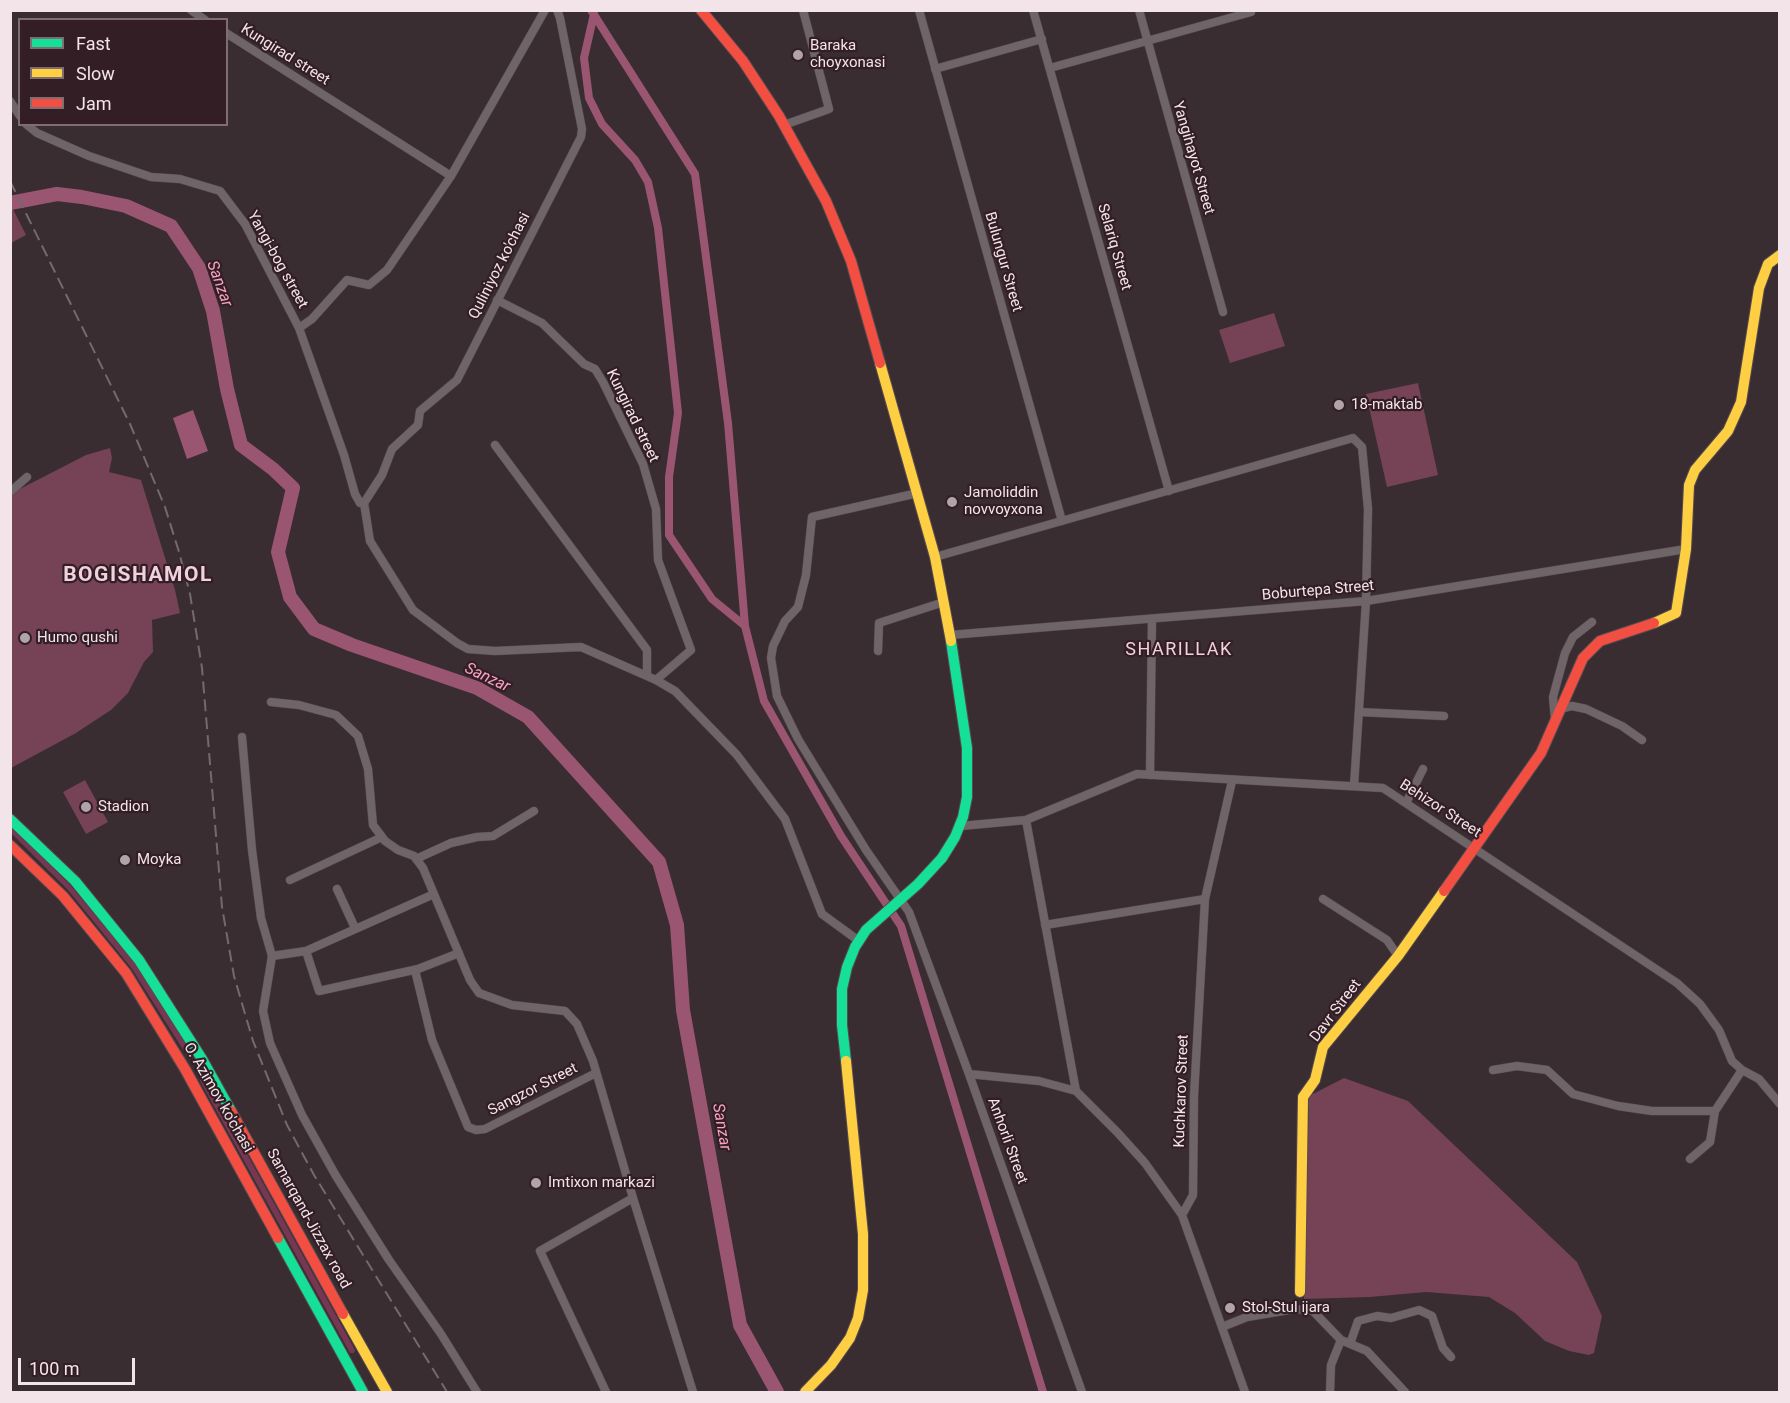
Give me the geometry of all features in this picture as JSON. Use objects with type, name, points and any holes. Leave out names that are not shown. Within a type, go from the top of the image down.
[{"type":"main road","points":[[701,10],[743,61],[784,125],[826,201],[850,261],[935,557],[950,635],[968,769],[966,807],[961,826],[942,858],[901,900],[875,920],[859,941],[845,975],[842,1025],[862,1234],[863,1290],[858,1318],[850,1338],[831,1365],[808,1390]]},
{"type":"main road","points":[[1686,549],[1689,485],[1695,470],[1728,431],[1741,402],[1759,288],[1768,264],[1779,255]]},
{"type":"main road","name":"Davr Street","points":[[1300,1292],[1303,1097],[1315,1080],[1323,1047],[1398,956],[1541,753],[1583,658],[1600,641],[1676,613],[1686,549]]},
{"type":"main road","name":"O. Azimov ko'chasi","points":[[10,819],[75,881],[109,922],[139,960],[202,1059]]},
{"type":"main road","name":"O. Azimov ko'chasi","points":[[10,845],[63,896],[126,973],[185,1069],[363,1392]]},
{"type":"main road","points":[[185,1069],[197,1072],[202,1065],[202,1059]]},
{"type":"main road","name":"Samarqand-Jizzax road","points":[[202,1059],[387,1392]]},
{"type":"main road","points":[[355,1377],[360,1365],[365,1364],[373,1368]]},
{"type":"street","points":[[299,328],[312,319],[347,280],[366,286],[387,270],[451,176],[545,10]]},
{"type":"street","name":"Quliniyoz ko'chasi","points":[[364,502],[382,475],[392,449],[418,425],[420,411],[458,380],[581,137],[580,118],[557,10]]},
{"type":"street","points":[[784,125],[829,109],[803,10]]},
{"type":"street","name":"Bulungur Street","points":[[919,10],[1062,521]]},
{"type":"street","name":"Selariq Street","points":[[1033,10],[1169,491]]},
{"type":"street","name":"Yangihayot Street","points":[[1139,10],[1223,312]]},
{"type":"street","points":[[1050,68],[1251,12]]},
{"type":"street","name":"Kungirad street","points":[[228,34],[451,176]]},
{"type":"street","points":[[935,69],[1042,39]]},
{"type":"street","points":[[10,100],[18,113]]},
{"type":"street","name":"Yangi-bog street","points":[[28,126],[37,133],[89,156],[151,177],[180,179],[220,191],[245,224],[299,328],[344,454],[355,494],[360,503],[364,502]]},
{"type":"street","name":"Kungirad street","points":[[497,300],[542,323],[584,364],[595,369],[643,464],[656,509],[658,560],[691,650],[656,680]]},
{"type":"street","points":[[935,557],[1353,438],[1362,447],[1368,509],[1366,601],[1354,786]]},
{"type":"street","points":[[495,445],[647,650],[647,676]]},
{"type":"street","points":[[10,492],[27,477]]},
{"type":"street","name":"Anhorli Street","points":[[918,493],[812,517],[806,575],[798,607],[785,621],[773,646],[771,658],[777,696],[798,739],[866,850],[909,912],[1082,1392]]},
{"type":"street","points":[[364,502],[370,541],[413,610],[457,643],[468,649],[495,651],[581,647],[656,680],[675,691],[737,755],[785,819],[822,914],[859,941]]},
{"type":"street","name":"Boburtepa Street","points":[[950,635],[1366,601],[1686,549]]},
{"type":"street","points":[[878,651],[879,623],[944,602]]},
{"type":"street","points":[[1150,775],[1152,619]]},
{"type":"street","points":[[1555,722],[1553,696],[1565,653],[1573,638],[1592,622]]},
{"type":"street","points":[[271,702],[298,705],[336,715],[358,736],[368,769],[373,825],[382,837],[416,859],[451,843],[494,836],[534,811]]},
{"type":"street","points":[[1560,709],[1572,706],[1586,709],[1623,726],[1642,740]]},
{"type":"street","points":[[1359,712],[1444,716]]},
{"type":"street","points":[[242,737],[252,850],[261,918],[272,956],[263,1011],[270,1043],[302,1115],[348,1195],[477,1392]]},
{"type":"street","points":[[1406,803],[1424,769]]},
{"type":"street","name":"Behizor Street","points":[[961,826],[1026,820],[1137,774],[1383,788],[1677,983],[1719,1030],[1732,1061],[1759,1079],[1779,1104]]},
{"type":"street","name":"Kuchkarov Street","points":[[1182,1215],[1193,1195],[1194,1096],[1205,899],[1232,781]]},
{"type":"street","points":[[1026,820],[1076,1091]]},
{"type":"street","points":[[290,880],[382,837]]},
{"type":"street","name":"Sangzor Street","points":[[416,859],[423,868],[470,980],[479,993],[512,1005],[565,1011],[577,1024],[596,1073],[693,1392]]},
{"type":"street","points":[[337,889],[355,928]]},
{"type":"street","points":[[272,956],[306,951],[434,894]]},
{"type":"street","points":[[1045,925],[1205,899]]},
{"type":"street","points":[[1323,899],[1387,940],[1398,956]]},
{"type":"street","points":[[306,951],[319,991],[415,970],[459,953]]},
{"type":"street","name":"Sangzor Street","points":[[415,970],[432,1040],[468,1127],[476,1130],[485,1129],[596,1073]]},
{"type":"street","points":[[1493,1070],[1517,1066],[1547,1070],[1573,1094],[1618,1106],[1652,1111],[1715,1111]]},
{"type":"street","points":[[1690,1159],[1710,1142],[1715,1111],[1743,1070]]},
{"type":"street","points":[[969,1074],[1039,1081],[1076,1091],[1138,1155],[1182,1215],[1245,1392]]},
{"type":"street","points":[[606,1392],[540,1251],[633,1198]]},
{"type":"street","points":[[1222,1327],[1247,1317],[1295,1309],[1313,1311],[1341,1340],[1366,1351],[1405,1392]]},
{"type":"street","points":[[1350,1344],[1358,1321],[1377,1317],[1391,1318],[1419,1310],[1432,1316],[1443,1347],[1451,1358]]},
{"type":"street","points":[[1330,1392],[1331,1365],[1341,1340]]},
{"type":"shaded area","points":[[10,203],[26,235],[11,243],[10,243]]},
{"type":"shaded area","points":[[1274,313],[1285,346],[1230,363],[1219,330]]},
{"type":"shaded area","points":[[1418,383],[1438,475],[1387,487],[1366,394]]},
{"type":"shaded area","points":[[193,410],[208,451],[187,459],[173,418]]},
{"type":"shaded area","points":[[110,448],[112,458],[109,472],[141,480],[180,613],[152,620],[153,652],[144,662],[128,693],[111,710],[76,733],[11,768],[11,496],[14,492],[86,455]]},
{"type":"shaded area","name":"Stadion","points":[[85,780],[108,822],[86,834],[63,792]]},
{"type":"shaded area","points":[[10,825],[71,886],[136,964],[192,1053],[191,1058],[187,1056],[132,969],[68,890],[11,833]]},
{"type":"shaded area","points":[[201,1077],[205,1078],[355,1350],[354,1353],[350,1353],[200,1081]]},
{"type":"shaded area","points":[[1344,1078],[1408,1101],[1577,1262],[1602,1316],[1594,1353],[1589,1355],[1569,1351],[1545,1341],[1515,1313],[1489,1297],[1426,1292],[1304,1299],[1309,1096]]},
{"type":"waterway","points":[[591,10],[695,174],[728,423],[745,626],[764,701],[841,836],[901,926],[1043,1392]]},
{"type":"waterway","points":[[594,14],[584,58],[589,98],[602,124],[635,160],[648,182],[658,228],[678,413],[669,477],[669,535],[712,599],[745,626]]},
{"type":"waterway","name":"Sanzar","points":[[10,203],[57,194],[82,197],[126,206],[171,226],[199,268],[213,311],[227,389],[241,445],[273,469],[293,488],[278,552],[290,597],[314,629],[352,645],[477,688],[528,717],[659,862],[677,925],[683,1010],[740,1325],[777,1392]]},
{"type":"railway","points":[[10,181],[130,424],[165,507],[179,552],[190,594],[202,668],[222,907],[234,976],[253,1041],[287,1125],[314,1175],[447,1392]]},
{"type":"traffic: fast","points":[[846,1061],[842,1025],[842,989],[855,947],[866,930],[918,884],[942,858],[955,837],[963,817],[967,797],[967,748],[951,641]]},
{"type":"traffic: fast","points":[[10,819],[75,881],[139,960],[202,1059],[231,1111]]},
{"type":"traffic: fast","points":[[278,1238],[363,1392]]},
{"type":"traffic: slow","points":[[1654,623],[1676,613],[1686,549],[1689,485],[1695,470],[1728,431],[1741,402],[1759,288],[1768,264],[1780,255]]},
{"type":"traffic: slow","points":[[880,363],[935,557],[951,641]]},
{"type":"traffic: slow","points":[[1300,1292],[1303,1097],[1315,1080],[1323,1047],[1398,956],[1444,891]]},
{"type":"traffic: slow","points":[[805,1392],[831,1365],[850,1338],[858,1318],[863,1290],[863,1234],[846,1061]]},
{"type":"traffic: slow","points":[[343,1314],[387,1392]]},
{"type":"traffic: jam","points":[[701,10],[743,61],[779,116],[826,201],[851,261],[880,363]]},
{"type":"traffic: jam","points":[[1444,891],[1541,753],[1583,658],[1600,641],[1654,623]]},
{"type":"traffic: jam","points":[[10,845],[63,896],[126,973],[185,1069],[278,1238]]},
{"type":"traffic: jam","points":[[231,1111],[343,1314]]},
{"type":"place","name":"Baraka choyxonasi","points":[[798,55]]},
{"type":"place","name":"18-maktab","points":[[1339,405]]},
{"type":"place","name":"Jamoliddin novvoyxona","points":[[952,502]]},
{"type":"place","name":"Humo qushi","points":[[25,638]]},
{"type":"place","name":"Stadion","points":[[86,807]]},
{"type":"place","name":"Moyka","points":[[125,860]]},
{"type":"place","name":"Imtixon markazi","points":[[536,1183]]},
{"type":"place","name":"Stol-Stul ijara","points":[[1230,1308]]},
{"type":"district","name":"BOGISHAMOL","points":[[138,576]]},
{"type":"district","name":"SHARILLAK","points":[[1179,650]]}]
